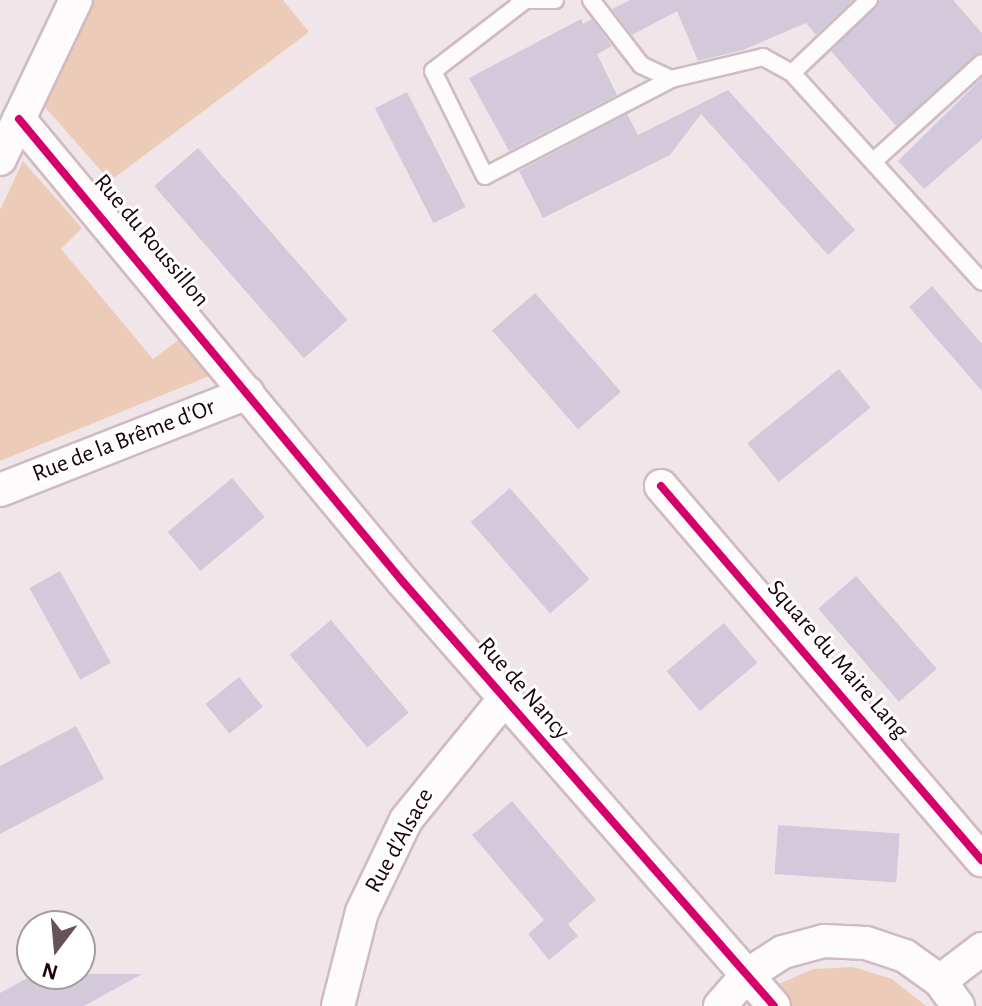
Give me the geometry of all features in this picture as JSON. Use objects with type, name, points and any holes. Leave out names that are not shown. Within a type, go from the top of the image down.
[{"type":"street","points":[[0,159],[76,0]]},
{"type":"street","name":"Rue du Roussillon","points":[[19,119],[248,393]]},
{"type":"street","name":"Rue de la Brême d'Or","points":[[0,490],[248,393]]},
{"type":"street","name":"Rue de Nancy","points":[[248,393],[505,698],[774,1006]]},
{"type":"street","name":"Square du Maire Lang","points":[[661,486],[982,860]]},
{"type":"street","name":"Rue d'Alsace","points":[[338,1006],[362,912],[406,820],[505,698]]},
{"type":"street","points":[[720,1006],[747,975],[783,952],[824,941],[866,943],[892,952],[949,994],[982,949]]},
{"type":"lane","points":[[555,0],[521,1],[433,71],[485,176],[671,79],[763,57],[792,73],[875,160],[982,282]]},
{"type":"lane","points":[[591,0],[641,65],[671,79]]},
{"type":"lane","points":[[792,73],[869,0]]},
{"type":"lane","points":[[875,160],[982,63]]},
{"type":"shaded area","points":[[92,0],[283,0],[309,32],[110,181],[44,106]]},
{"type":"shaded area","points":[[23,161],[82,228],[61,249],[153,359],[181,338],[212,375],[0,461],[0,210]]},
{"type":"shaded area","points":[[853,967],[892,979],[926,1006],[753,1006],[776,985],[813,969]]},
{"type":"building","points":[[630,0],[853,0],[816,35],[806,23],[743,50],[698,61],[677,11],[632,35],[612,9]]},
{"type":"building","points":[[880,0],[953,0],[982,33],[982,52],[896,126],[831,51]]},
{"type":"building","points":[[581,19],[583,24],[592,19],[612,46],[597,54],[617,95],[509,151],[469,78]]},
{"type":"building","points":[[982,78],[982,139],[924,189],[898,161]]},
{"type":"building","points":[[728,90],[855,230],[828,255],[701,114],[670,155],[543,218],[519,171],[627,114],[638,135]]},
{"type":"building","points":[[407,92],[466,207],[433,223],[375,108]]},
{"type":"building","points":[[198,148],[348,320],[304,358],[154,186]]},
{"type":"building","points":[[932,286],[982,344],[982,391],[909,307]]},
{"type":"building","points":[[535,293],[621,392],[578,429],[492,330]]},
{"type":"building","points":[[839,369],[870,408],[779,482],[747,443]]},
{"type":"building","points":[[232,478],[265,517],[200,571],[168,532]]},
{"type":"building","points":[[510,488],[589,579],[550,613],[471,522]]},
{"type":"building","points":[[60,571],[111,663],[80,680],[29,588]]},
{"type":"building","points":[[856,576],[937,669],[899,702],[818,609]]},
{"type":"building","points":[[331,620],[409,713],[367,747],[290,655]]},
{"type":"building","points":[[724,623],[757,663],[700,711],[667,671]]},
{"type":"building","points":[[239,677],[263,707],[229,734],[206,704]]},
{"type":"building","points":[[76,726],[104,779],[0,834],[0,766]]},
{"type":"building","points":[[512,801],[596,900],[568,924],[578,936],[549,960],[528,934],[544,920],[472,835]]},
{"type":"building","points":[[778,825],[900,834],[896,882],[775,874]]},
{"type":"building","points":[[96,974],[142,974],[84,1006],[0,1006],[0,993],[16,984],[16,990],[96,990]]},
{"type":"cycle path","points":[[19,119],[403,582],[774,1006]]},
{"type":"cycle path","points":[[661,486],[982,860]]}]
